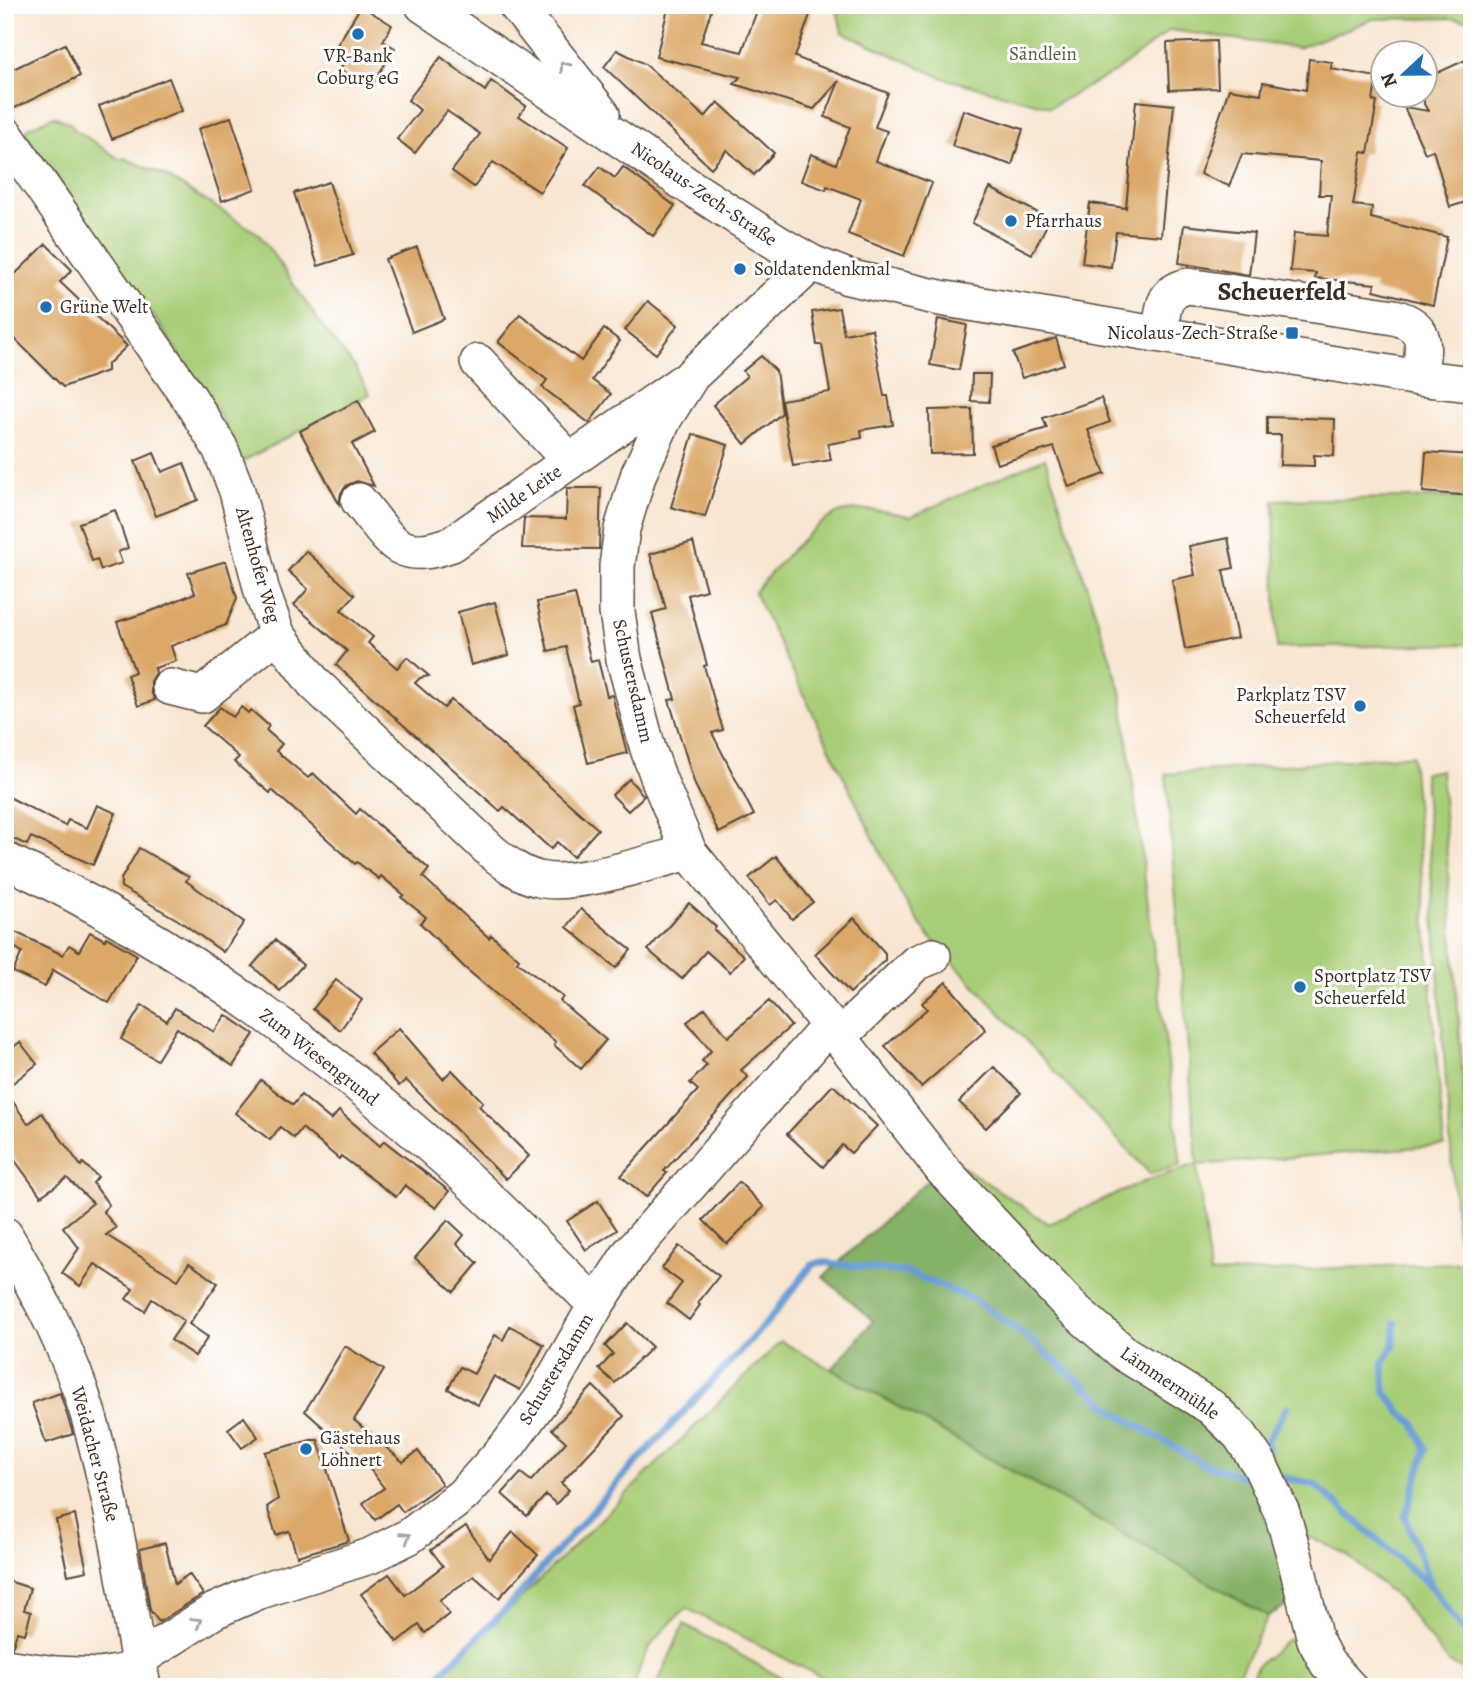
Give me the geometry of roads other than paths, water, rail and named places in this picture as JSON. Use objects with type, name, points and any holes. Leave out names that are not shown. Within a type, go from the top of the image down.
[{"type":"street","points":[[516,5],[622,138]]},
{"type":"street","name":"Nicolaus-Zech-Straße","points":[[446,11],[690,187],[812,263],[848,277],[940,298],[1419,378],[1472,384]]},
{"type":"street","name":"Altenhofer Weg","points":[[5,134],[182,388],[220,448],[237,491],[262,592],[277,634],[314,683],[492,852],[526,875],[542,881],[577,880],[689,852]]},
{"type":"street","name":"Schustersdamm","points":[[812,263],[692,375],[665,417],[639,473],[622,529],[617,566],[617,612],[624,659],[648,749],[689,852],[964,1193]]},
{"type":"street","points":[[1160,334],[1165,300],[1174,289],[1188,286],[1394,317],[1414,325],[1422,335],[1419,378]]},
{"type":"street","points":[[478,362],[570,461]]},
{"type":"street","name":"Milde Leite","points":[[359,500],[392,542],[408,552],[434,551],[452,544],[692,375]]},
{"type":"street","points":[[170,687],[202,695],[277,634]]},
{"type":"street","name":"Zum Wiesengrund","points":[[5,860],[96,907],[167,949],[316,1052],[470,1182],[596,1305]]},
{"type":"street","points":[[834,1032],[916,962],[933,956]]},
{"type":"street","name":"Schustersdamm","points":[[140,1672],[214,1611],[257,1592],[380,1551],[410,1536],[463,1495],[509,1444],[546,1393],[629,1253],[834,1032]]},
{"type":"street","name":"Lämmermühle","points":[[964,1193],[1060,1296],[1125,1354],[1211,1407],[1240,1435],[1260,1465],[1282,1513],[1315,1640],[1327,1663],[1349,1687]]},
{"type":"street","name":"Weidacher Straße","points":[[5,1235],[50,1317],[88,1414],[107,1485],[140,1672]]},
{"type":"street","points":[[5,1667],[56,1674],[100,1676],[140,1672]]},
{"type":"waterway","points":[[427,1687],[509,1606],[609,1492],[769,1320],[812,1265],[821,1262],[909,1273],[973,1299],[1026,1336],[1115,1412],[1203,1464],[1245,1477]]},
{"type":"waterway","points":[[1395,1323],[1394,1345],[1383,1363],[1385,1391],[1401,1413],[1414,1423],[1426,1450],[1405,1517],[1432,1588]]},
{"type":"waterway","points":[[1267,1450],[1266,1442],[1287,1407]]},
{"type":"waterway","points":[[1276,1476],[1314,1484],[1432,1588],[1464,1631],[1472,1634]]},
{"type":"place","name":"VR-Bank Coburg eG","points":[[358,34]]},
{"type":"place","name":"Pfarrhaus","points":[[1011,221]]},
{"type":"place","name":"Soldatendenkmal","points":[[740,269]]},
{"type":"place","name":"Grüne Welt","points":[[46,307]]},
{"type":"place","name":"Nicolaus-Zech-Straße","points":[[1292,333]]},
{"type":"place","name":"Parkplatz TSV Scheuerfeld","points":[[1360,706]]},
{"type":"place","name":"Sportplatz TSV Scheuerfeld","points":[[1300,987]]},
{"type":"place","name":"Gästehaus Löhnert","points":[[306,1449]]},
{"type":"district","name":"Scheuerfeld","points":[[1282,291]]},
{"type":"park label","name":"Sändlein","points":[[1043,54]]}]
